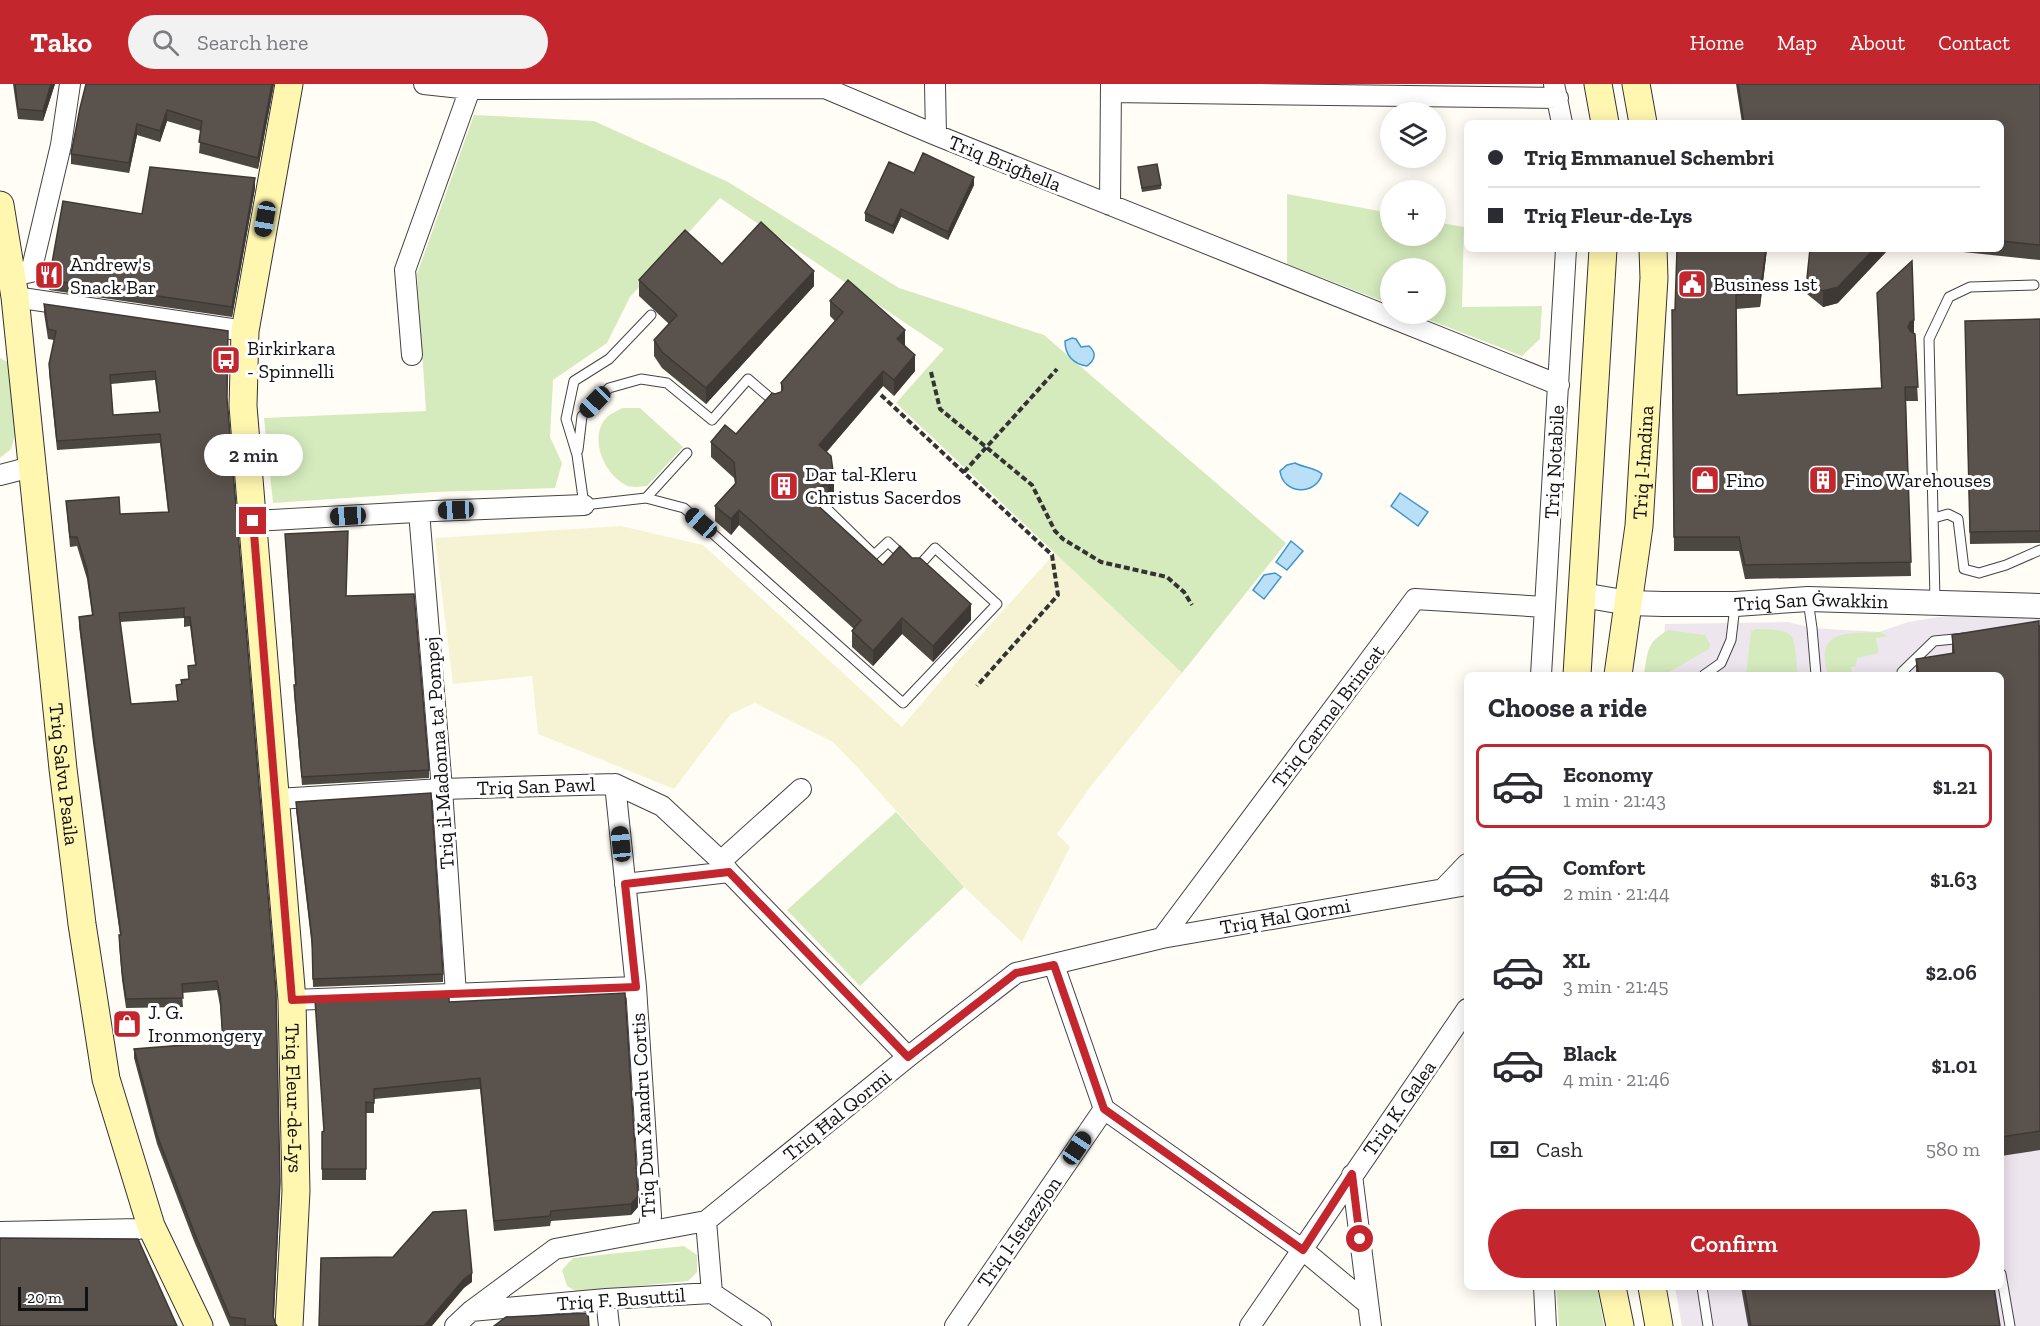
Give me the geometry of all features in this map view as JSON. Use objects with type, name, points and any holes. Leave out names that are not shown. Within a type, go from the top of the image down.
[{"type":"main road","name":"Triq Fleur-de-Lys","points":[[288,84],[245,331],[243,406],[292,1000],[296,1191],[289,1326]]},
{"type":"main road","points":[[1598,84],[1604,120]]},
{"type":"main road","points":[[1636,84],[1642,120]]},
{"type":"main road","name":"Triq Salvu Psaila","points":[[0,206],[13,286],[82,924],[106,1079],[152,1226],[198,1326]]},
{"type":"main road","points":[[1576,672],[1603,252]]},
{"type":"main road","name":"Triq l-Imdina","points":[[1618,672],[1639,526],[1654,278],[1653,252]]},
{"type":"main road","points":[[1613,1290],[1620,1326]]},
{"type":"main road","points":[[1653,1290],[1659,1326]]},
{"type":"street","points":[[13,286],[31,272],[61,145],[70,84]]},
{"type":"street","name":"Triq Brigħella","points":[[424,84],[470,89],[825,88],[936,135],[1559,385]]},
{"type":"street","points":[[935,84],[936,135]]},
{"type":"street","points":[[1110,205],[1111,88],[1556,91],[1561,120]]},
{"type":"street","points":[[412,355],[405,270],[470,89]]},
{"type":"street","name":"Triq Notabile","points":[[1541,672],[1566,252]]},
{"type":"street","points":[[13,286],[245,331]]},
{"type":"street","points":[[0,475],[32,467]]},
{"type":"street","points":[[253,521],[584,505]]},
{"type":"street","name":"Triq il-Madonna ta' Pompej","points":[[419,512],[456,994]]},
{"type":"street","name":"Triq San Ġwakkin","points":[[1582,595],[1629,603],[1736,604],[1808,599],[2040,606]]},
{"type":"street","name":"Triq Carmel Brincat","points":[[1162,938],[1415,599],[1545,607]]},
{"type":"street","points":[[615,784],[662,806],[725,866],[908,1057]]},
{"type":"street","name":"Triq San Pawl","points":[[277,799],[442,789],[615,784]]},
{"type":"street","name":"Triq Dun Xandru Cortis","points":[[615,784],[636,987],[651,1216],[648,1231]]},
{"type":"street","points":[[625,884],[725,866],[801,789]]},
{"type":"street","points":[[1443,889],[1464,867]]},
{"type":"street","name":"Triq Ħal Qormi","points":[[455,1326],[471,1311],[555,1249],[706,1221],[908,1057],[1016,973],[1162,938],[1464,886]]},
{"type":"street","points":[[1054,965],[1104,1109],[1303,1250],[1368,1304]]},
{"type":"street","points":[[292,1000],[636,987]]},
{"type":"street","name":"Triq K. Galea","points":[[1250,1326],[1464,1013]]},
{"type":"street","name":"Triq l-Istazzjon","points":[[955,1326],[1104,1109]]},
{"type":"street","points":[[1352,1174],[1371,1326]]},
{"type":"street","points":[[706,1221],[712,1293]]},
{"type":"street","points":[[0,1232],[138,1229],[152,1226]]},
{"type":"street","points":[[1544,1290],[1546,1326]]},
{"type":"street","name":"Triq F. Busuttil","points":[[471,1311],[606,1299],[712,1293],[761,1326]]},
{"type":"street","points":[[606,1299],[609,1326]]},
{"type":"lane","points":[[1935,603],[1934,518],[1925,340],[1950,297],[1970,287],[2034,285]]},
{"type":"lane","points":[[651,315],[609,359],[574,381],[566,419],[577,455],[584,505],[646,498],[684,508],[903,703],[997,604],[935,548],[916,568],[888,542],[874,555],[825,507]]},
{"type":"lane","points":[[577,455],[582,416],[609,388],[641,379],[667,383],[712,420],[748,379],[776,403]]},
{"type":"lane","points":[[646,498],[687,453]]},
{"type":"lane","points":[[1934,518],[1948,514],[1958,519],[1964,569],[1979,573],[2006,565],[2040,550]]},
{"type":"lane","points":[[1808,599],[1816,672]]},
{"type":"lane","points":[[1708,672],[1721,663],[1731,640],[1736,604]]},
{"type":"lane","points":[[1902,672],[1934,641],[1981,637]]},
{"type":"lane","points":[[1702,1290],[1708,1326]]},
{"type":"lane","points":[[2004,1290],[2010,1326]]},
{"type":"path","points":[[964,472],[1057,369]]},
{"type":"path","points":[[931,372],[940,409],[1032,485],[1055,531],[1063,539],[1101,562],[1167,578],[1184,592],[1192,605]]},
{"type":"path","points":[[881,395],[1052,555],[1058,595],[977,686]]},
{"type":"shaded area","points":[[621,526],[703,545],[902,727],[1055,553],[1182,673],[1091,786],[1057,834],[1070,847],[1022,942],[964,887],[833,742],[755,703],[731,714],[674,789],[538,734],[532,676],[453,684],[435,538]]},
{"type":"shaded area","points":[[2040,611],[2040,1326],[1682,1326],[1676,1290],[2004,1290],[2004,672],[1661,672],[1665,624],[1788,622],[1812,628],[1879,632],[1908,622],[1939,617]]},
{"type":"green space","points":[[474,115],[594,121],[728,182],[899,288],[1044,335],[1286,543],[1182,673],[896,403],[944,349],[720,198],[630,297],[607,343],[553,380],[550,437],[562,463],[555,488],[434,492],[273,503],[264,418],[426,411],[417,274]]},
{"type":"green space","points":[[1287,194],[1380,211],[1380,246],[1446,246],[1446,224],[1464,227],[1462,307],[1542,306],[1540,339],[1522,356],[1440,324],[1446,324],[1446,258],[1380,258],[1380,300],[1287,264]]},
{"type":"green space","points":[[0,358],[9,363],[15,435],[11,449],[0,458]]},
{"type":"green space","points":[[622,408],[640,408],[683,447],[647,486],[630,487],[620,481],[606,466],[602,456],[599,446],[601,427],[606,418]]},
{"type":"green space","points":[[1755,629],[1780,630],[1792,637],[1798,672],[1746,672],[1751,631]]},
{"type":"green space","points":[[1668,630],[1705,635],[1710,644],[1709,649],[1669,672],[1644,672],[1649,648]]},
{"type":"green space","points":[[1880,632],[1888,636],[1876,638],[1879,653],[1857,658],[1856,666],[1851,667],[1852,672],[1828,672],[1825,659],[1826,648],[1830,641],[1837,636]]},
{"type":"green space","points":[[896,812],[964,887],[860,986],[787,910]]},
{"type":"green space","points":[[684,1246],[697,1255],[697,1272],[688,1281],[577,1292],[567,1286],[562,1270],[573,1258]]},
{"type":"green space","points":[[1556,1290],[1598,1290],[1604,1326],[1559,1326]]},
{"type":"water","points":[[1076,339],[1081,347],[1089,346],[1093,351],[1093,359],[1087,366],[1074,361],[1068,355],[1065,341]]},
{"type":"water","points":[[1295,463],[1322,474],[1319,481],[1307,489],[1300,490],[1287,485],[1280,471],[1287,465]]},
{"type":"water","points":[[1400,493],[1428,512],[1418,526],[1391,506]]},
{"type":"water","points":[[1291,541],[1303,551],[1287,570],[1276,562]]},
{"type":"water","points":[[1275,573],[1281,577],[1264,599],[1253,590],[1264,575]]},
{"type":"building","points":[[15,84],[51,84],[43,111],[18,109]]},
{"type":"building","points":[[86,84],[272,84],[258,158],[199,142],[202,121],[167,110],[160,131],[137,124],[129,163],[71,154]]},
{"type":"building","points":[[1738,84],[2040,84],[2040,245],[2004,241],[2004,120],[1744,120]]},
{"type":"building","points":[[923,153],[974,177],[948,232],[901,209],[893,226],[865,213],[889,162],[914,173]]},
{"type":"building","points":[[1157,164],[1161,185],[1142,188],[1138,167]]},
{"type":"building","points":[[150,167],[255,178],[232,307],[49,280],[63,201],[142,214]]},
{"type":"building","points":[[761,222],[814,271],[706,388],[662,352],[654,340],[677,315],[639,280],[685,230],[722,264]]},
{"type":"building","points":[[1677,252],[1766,252],[1760,293],[1736,295],[1737,395],[1882,388],[1877,293],[1912,261],[1914,320],[1908,327],[1915,334],[1918,387],[1905,387],[1911,562],[1745,565],[1739,537],[1674,537],[1672,310],[1675,310]]},
{"type":"building","points":[[1810,252],[1871,252],[1838,287],[1823,291],[1807,278]]},
{"type":"building","name":"Dar tal-Kleru Christus Sacerdos","points":[[848,280],[905,330],[897,339],[915,355],[894,380],[883,371],[819,445],[831,456],[834,479],[828,486],[820,487],[820,495],[814,502],[883,565],[900,546],[912,558],[920,558],[971,604],[933,646],[902,618],[873,651],[852,631],[861,620],[739,510],[731,519],[715,506],[736,483],[734,462],[711,442],[725,425],[736,434],[772,393],[781,392],[783,388],[781,383],[843,312],[830,301]]},
{"type":"building","points":[[44,304],[228,331],[227,398],[276,992],[280,1182],[273,1316],[277,1326],[245,1326],[245,1319],[230,1317],[157,1135],[134,1049],[223,1042],[217,981],[182,984],[183,998],[126,999],[122,971],[119,935],[121,935],[79,617],[93,615],[87,570],[77,537],[70,537],[66,501],[119,497],[120,514],[169,512],[160,434],[57,441],[49,364],[56,331],[48,329]],"holes":[[[155,371],[160,412],[113,415],[110,375]],[[184,608],[184,617],[190,617],[196,665],[188,666],[189,679],[181,680],[182,684],[176,685],[178,701],[131,704],[119,613]]]},
{"type":"building","points":[[2040,319],[2040,531],[1970,532],[1965,321]]},
{"type":"building","points":[[348,531],[346,596],[414,594],[429,770],[302,777],[285,534]]},
{"type":"building","points":[[2039,621],[2040,1131],[2004,1137],[2004,672],[1918,672],[1916,659],[1954,653],[1952,635]]},
{"type":"building","points":[[431,793],[443,974],[313,979],[312,939],[296,802]]},
{"type":"building","points":[[625,993],[638,1196],[631,1204],[551,1211],[550,1216],[494,1221],[480,1078],[374,1089],[374,1103],[366,1102],[366,1169],[322,1169],[322,1132],[324,1131],[315,1000],[449,995],[449,1002]]},
{"type":"building","points":[[466,1210],[472,1273],[464,1279],[424,1326],[319,1326],[321,1258],[393,1257],[433,1212]]},
{"type":"building","points":[[0,1238],[138,1239],[177,1326],[0,1326]]},
{"type":"building","points":[[1745,1290],[1994,1290],[2000,1326],[1751,1326]]},
{"type":"building","points":[[588,1313],[589,1326],[494,1326],[506,1317]]},
{"type":"place","name":"Andrew's Snack Bar","points":[[49,275]]},
{"type":"place","name":"Business 1st","points":[[1692,284]]},
{"type":"place","name":"Birkirkara - Spinnelli","points":[[226,360]]},
{"type":"place","name":"Fino","points":[[1705,480]]},
{"type":"place","name":"Fino Warehouses","points":[[1823,480]]},
{"type":"place","name":"Dar tal-Kleru Christus Sacerdos","points":[[784,486]]},
{"type":"place","name":"J. G. Ironmongery","points":[[127,1024]]},
{"type":"route","points":[[253,521],[292,1000],[636,987],[625,884],[729,872],[908,1057],[1016,973],[1054,965],[1104,1109],[1303,1250],[1352,1174],[1360,1239]]}]
